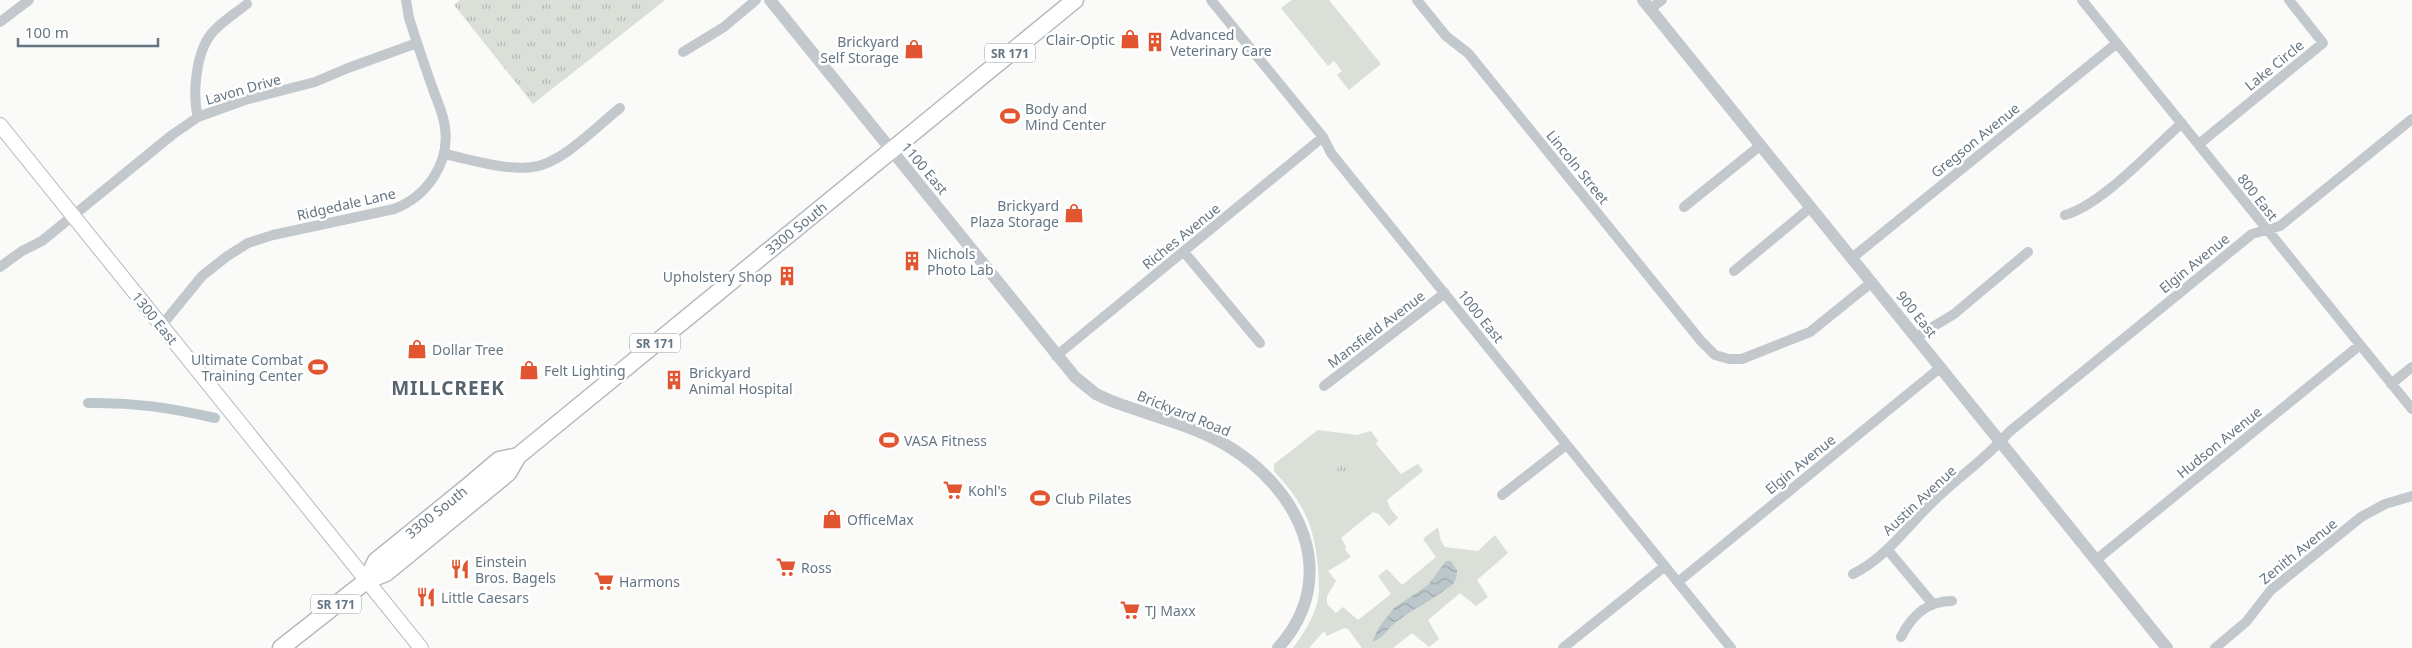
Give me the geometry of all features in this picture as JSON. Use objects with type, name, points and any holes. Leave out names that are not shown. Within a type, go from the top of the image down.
[{"type":"main road","name":"3300 South","points":[[281,648],[366,580],[376,561],[499,460],[518,456],[1075,0]]},
{"type":"main road","name":"1300 East","points":[[0,125],[421,648]]},
{"type":"street","points":[[0,22],[29,0]]},
{"type":"street","name":"Ridgedale Lane","points":[[162,325],[202,276],[236,249],[273,235],[402,206],[417,198],[428,185],[439,169],[444,154],[445,127],[417,44],[406,0]]},
{"type":"street","points":[[683,52],[724,27],[756,0]]},
{"type":"street","name":"1100 East","points":[[770,0],[1056,356]]},
{"type":"street","name":"1000 East","points":[[1211,0],[1323,137],[1330,153],[1731,648]]},
{"type":"street","name":"Lincoln Street","points":[[1416,0],[1446,36],[1468,53],[1694,333],[1715,355],[1729,359],[1742,359],[1810,332],[1872,282]]},
{"type":"street","points":[[1647,5],[1662,0]]},
{"type":"street","name":"800 East","points":[[2082,0],[2412,409]]},
{"type":"street","name":"Lake Circle","points":[[2199,144],[2323,43],[2289,0]]},
{"type":"street","points":[[198,117],[194,93],[207,41],[215,30],[247,4]]},
{"type":"street","name":"900 East","points":[[1647,5],[2167,648]]},
{"type":"street","name":"Gregson Avenue","points":[[1852,258],[2117,43]]},
{"type":"street","name":"Lavon Drive","points":[[0,267],[22,251],[42,241],[172,135],[198,117],[245,100],[315,82],[348,68],[417,44]]},
{"type":"street","points":[[444,154],[515,167],[539,166],[560,156],[620,108]]},
{"type":"street","name":"Elgin Avenue","points":[[2001,442],[2009,432],[2252,234],[2280,226],[2412,119]]},
{"type":"street","points":[[2065,215],[2080,210],[2155,150],[2182,123]]},
{"type":"street","name":"Riches Avenue","points":[[1056,356],[1323,137]]},
{"type":"street","points":[[1684,208],[1761,145]]},
{"type":"street","points":[[1734,271],[1811,207]]},
{"type":"street","points":[[1184,252],[1260,343]]},
{"type":"street","points":[[1916,337],[1954,314],[2028,252]]},
{"type":"street","name":"Mansfield Avenue","points":[[1324,386],[1445,293]]},
{"type":"street","name":"Hudson Avenue","points":[[2096,560],[2360,346]]},
{"type":"street","name":"Brickyard Road","points":[[1056,356],[1074,378],[1096,394],[1206,435],[1225,444],[1260,470],[1283,494],[1299,520],[1305,536],[1310,568],[1306,598],[1302,611],[1294,628],[1278,648]]},
{"type":"street","name":"Elgin Avenue","points":[[1678,582],[1941,367]]},
{"type":"street","points":[[2391,384],[2412,367]]},
{"type":"street","name":"Austin Avenue","points":[[1853,574],[1872,564],[1936,498],[1993,452],[2001,442]]},
{"type":"street","points":[[1502,495],[1566,445]]},
{"type":"street","name":"Zenith Avenue","points":[[2215,648],[2246,622],[2270,590],[2361,517],[2385,504],[2412,496]]},
{"type":"street","points":[[1887,549],[1932,603]]},
{"type":"street","points":[[1563,648],[1665,566]]},
{"type":"street","points":[[1900,637],[1909,623],[1932,603],[1952,600]]},
{"type":"green space","points":[[460,0],[664,1],[533,104],[454,5]]},
{"type":"green space","points":[[1292,0],[1329,0],[1381,64],[1349,90],[1337,75],[1342,71],[1334,61],[1328,66],[1281,8]]},
{"type":"green space","points":[[1318,430],[1357,435],[1371,431],[1378,441],[1376,444],[1401,474],[1418,464],[1423,471],[1387,500],[1390,508],[1398,518],[1389,526],[1379,514],[1373,512],[1341,538],[1346,547],[1345,549],[1351,557],[1328,571],[1336,581],[1327,596],[1327,604],[1336,613],[1343,607],[1358,620],[1391,594],[1378,576],[1387,569],[1402,585],[1436,557],[1423,539],[1438,527],[1441,541],[1445,547],[1478,551],[1495,535],[1508,553],[1477,580],[1488,597],[1476,606],[1460,593],[1428,620],[1439,639],[1429,647],[1412,633],[1393,648],[1362,648],[1348,629],[1344,628],[1327,636],[1324,631],[1309,648],[1293,648],[1306,628],[1317,605],[1319,589],[1318,569],[1313,537],[1306,517],[1293,493],[1274,471],[1274,464]]},
{"type":"green space","points":[[1343,463],[1353,474],[1338,487],[1328,475]]},
{"type":"water","points":[[1446,561],[1451,561],[1457,570],[1456,578],[1452,585],[1403,617],[1379,639],[1372,642],[1379,627],[1394,608],[1428,585]]},
{"type":"waterway","points":[[88,403],[152,406],[215,418]]},
{"type":"place","name":"Clair-Optic","points":[[1130,39]]},
{"type":"place","name":"Advanced Veterinary Care","points":[[1155,42]]},
{"type":"place","name":"Brickyard Self Storage","points":[[914,49]]},
{"type":"place","name":"Body and Mind Center","points":[[1010,116]]},
{"type":"place","name":"Brickyard Plaza Storage","points":[[1074,213]]},
{"type":"place","name":"Nichols Photo Lab","points":[[912,261]]},
{"type":"place","name":"Upholstery Shop","points":[[787,276]]},
{"type":"place","name":"Dollar Tree","points":[[417,349]]},
{"type":"place","name":"Ultimate Combat Training Center","points":[[318,367]]},
{"type":"place","name":"Felt Lighting","points":[[529,370]]},
{"type":"place","name":"Brickyard Animal Hospital","points":[[674,380]]},
{"type":"place","name":"VASA Fitness","points":[[889,440]]},
{"type":"place","name":"Kohl's","points":[[953,490]]},
{"type":"place","name":"Club Pilates","points":[[1040,498]]},
{"type":"place","name":"OfficeMax","points":[[832,519]]},
{"type":"place","name":"Ross","points":[[786,567]]},
{"type":"place","name":"Einstein Bros. Bagels","points":[[460,569]]},
{"type":"place","name":"Harmons","points":[[604,581]]},
{"type":"place","name":"Little Caesars","points":[[426,597]]},
{"type":"place","name":"TJ Maxx","points":[[1130,610]]},
{"type":"district","name":"MILLCREEK","points":[[448,388]]}]
